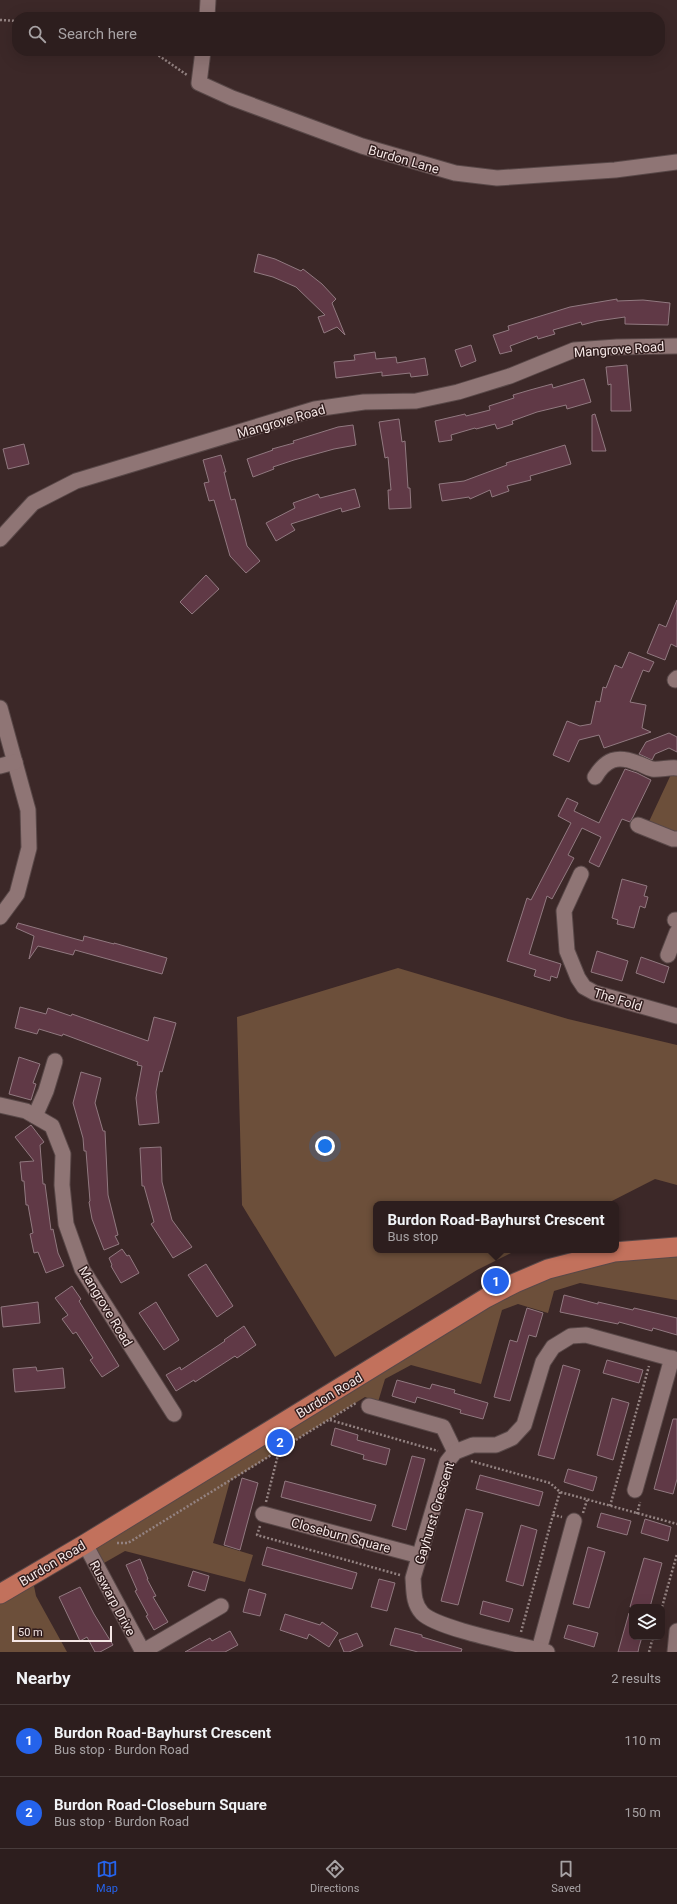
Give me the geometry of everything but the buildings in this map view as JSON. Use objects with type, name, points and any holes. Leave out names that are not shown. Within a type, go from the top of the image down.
[{"type":"main road","name":"Burdon Road","points":[[619,1252],[677,1247]]},
{"type":"main road","name":"Burdon Road","points":[[0,1594],[85,1544],[486,1298],[515,1283],[548,1269],[610,1253]]},
{"type":"street","points":[[207,12],[208,0]]},
{"type":"street","points":[[199,83],[202,56]]},
{"type":"street","name":"Burdon Lane","points":[[199,83],[232,98],[362,146],[455,173],[497,178],[615,170],[677,162]]},
{"type":"street","name":"Mangrove Road","points":[[0,539],[33,503],[76,481],[315,410],[364,402],[416,401],[458,392],[510,376],[574,350],[617,347],[677,346]]},
{"type":"street","points":[[0,708],[28,810],[29,848],[17,894],[0,917]]},
{"type":"street","points":[[595,777],[603,765],[620,759],[636,762],[652,769],[677,768]]},
{"type":"street","points":[[0,766],[15,762]]},
{"type":"street","points":[[638,825],[673,840],[677,839]]},
{"type":"street","name":"The Fold","points":[[581,874],[564,911],[567,951],[578,978],[584,987],[595,993],[677,1016]]},
{"type":"street","points":[[668,955],[676,924]]},
{"type":"street","points":[[36,1116],[46,1091],[55,1061]]},
{"type":"street","name":"Mangrove Road","points":[[0,1105],[26,1111],[52,1126],[62,1154],[62,1185],[66,1224],[82,1268],[174,1414]]},
{"type":"street","name":"Gayhurst Crescent","points":[[543,1651],[441,1625],[423,1613],[414,1597],[413,1578],[451,1457],[473,1445],[496,1445],[512,1438],[524,1425],[543,1362],[554,1347],[571,1336],[586,1335],[674,1359]]},
{"type":"street","points":[[635,1490],[674,1359]]},
{"type":"street","points":[[364,1404],[443,1427],[451,1457]]},
{"type":"street","name":"Closeburn Square","points":[[263,1514],[420,1556]]},
{"type":"street","points":[[543,1651],[574,1521]]},
{"type":"street","name":"Ruswarp Drive","points":[[85,1544],[142,1652],[220,1606]]},
{"type":"street","points":[[675,1652],[677,1631]]},
{"type":"path","points":[[0,20],[12,21]]},
{"type":"path","points":[[159,56],[199,83]]},
{"type":"path","points":[[610,1506],[652,1353]]},
{"type":"path","points":[[115,1543],[128,1543],[329,1420],[364,1404]]},
{"type":"path","points":[[329,1420],[437,1449],[451,1457],[461,1458],[550,1483],[560,1492],[677,1524]]},
{"type":"path","points":[[280,1450],[257,1535],[413,1578]]},
{"type":"path","points":[[518,1644],[560,1492]]},
{"type":"path","points":[[554,1515],[574,1521]]},
{"type":"path","points":[[663,1604],[677,1554]]},
{"type":"path","points":[[649,1652],[652,1640]]},
{"type":"shaded area","points":[[674,768],[677,768],[677,839],[646,828]]},
{"type":"shaded area","points":[[398,968],[568,1019],[677,1045],[677,1185],[655,1179],[612,1201],[373,1201],[373,1253],[511,1253],[477,1270],[335,1357],[242,1205],[237,1017]]},
{"type":"shaded area","points":[[677,1247],[677,1300],[580,1283],[554,1291],[548,1313],[518,1304],[502,1310],[481,1384],[411,1365],[385,1379],[378,1402],[365,1397],[230,1481],[213,1543],[253,1555],[245,1582],[125,1551],[97,1567],[85,1544],[515,1283]]},
{"type":"shaded area","points":[[32,1576],[36,1596],[67,1652],[0,1652],[0,1594]]},
{"type":"place","name":"Burdon Road-Bayhurst Crescent","points":[[496,1281]]},
{"type":"place","name":"Burdon Road-Closeburn Square","points":[[280,1442]]}]
